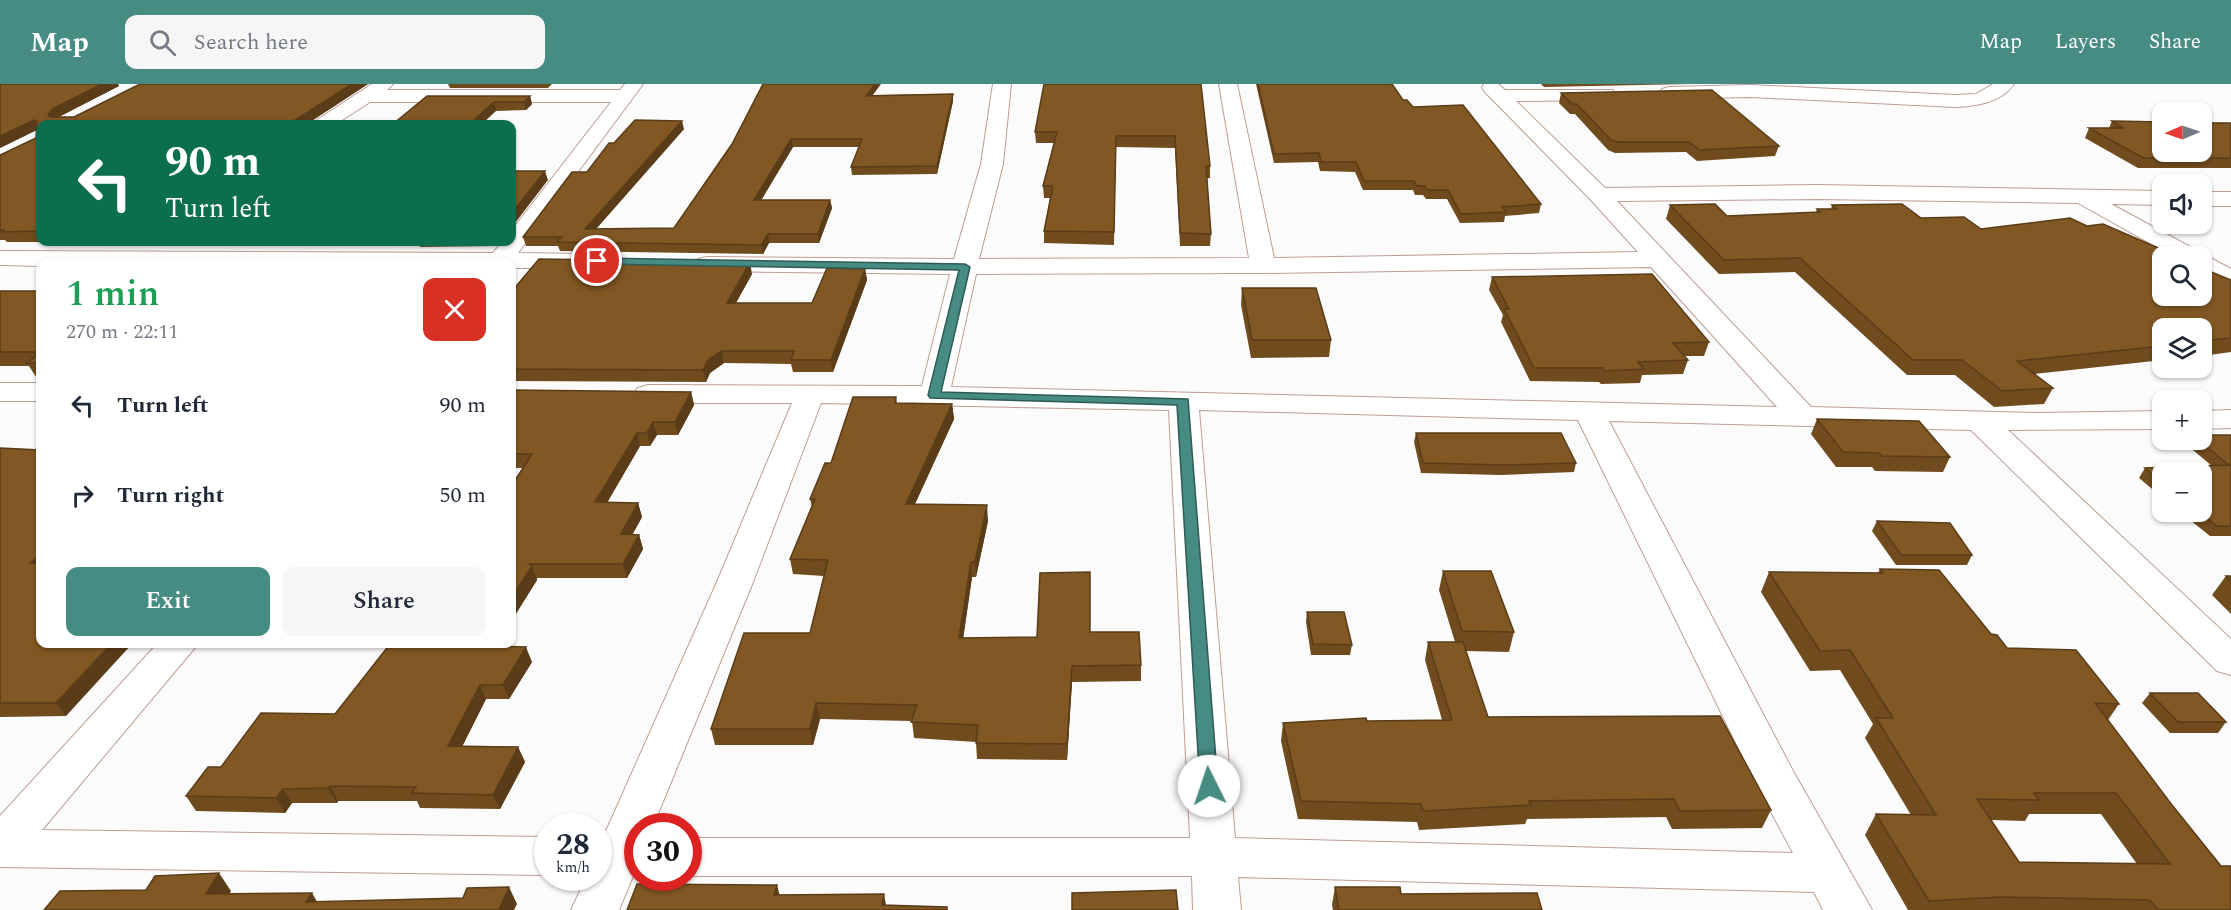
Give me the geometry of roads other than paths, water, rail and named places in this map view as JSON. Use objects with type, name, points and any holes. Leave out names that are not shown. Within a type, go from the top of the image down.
[{"type":"street","points":[[330,120],[384,84]]},
{"type":"street","points":[[934,395],[992,164],[1002,84]]},
{"type":"street","points":[[1228,84],[1263,266]]},
{"type":"street","points":[[1645,94],[1750,91],[1954,101],[1979,100],[1991,96],[2006,84]]},
{"type":"street","points":[[366,96],[629,90]]},
{"type":"street","points":[[516,240],[629,90]]},
{"type":"street","points":[[1494,90],[1622,94]]},
{"type":"street","points":[[1494,90],[1599,195],[1803,417]]},
{"type":"street","points":[[1599,195],[1805,192],[2152,198]]},
{"type":"street","points":[[2081,197],[2172,246]]},
{"type":"street","points":[[2212,199],[2231,199]]},
{"type":"street","points":[[0,258],[129,258],[147,246]]},
{"type":"street","points":[[502,258],[511,246]]},
{"type":"street","points":[[680,263],[965,267],[1263,266],[1659,259]]},
{"type":"street","points":[[516,261],[609,262]]},
{"type":"street","points":[[2212,269],[2231,280]]},
{"type":"street","points":[[0,392],[36,392]]},
{"type":"street","points":[[619,394],[934,395],[1980,421],[2152,420]]},
{"type":"street","points":[[595,910],[735,582],[810,395]]},
{"type":"street","points":[[1183,401],[1217,910]]},
{"type":"street","points":[[1589,411],[1777,782],[1838,891]]},
{"type":"street","points":[[2212,420],[2231,419]]},
{"type":"street","points":[[1980,421],[2231,661]]},
{"type":"street","points":[[0,847],[175,648]]},
{"type":"street","points":[[0,847],[534,856]]},
{"type":"street","points":[[702,857],[1214,857],[1838,891]]}]
